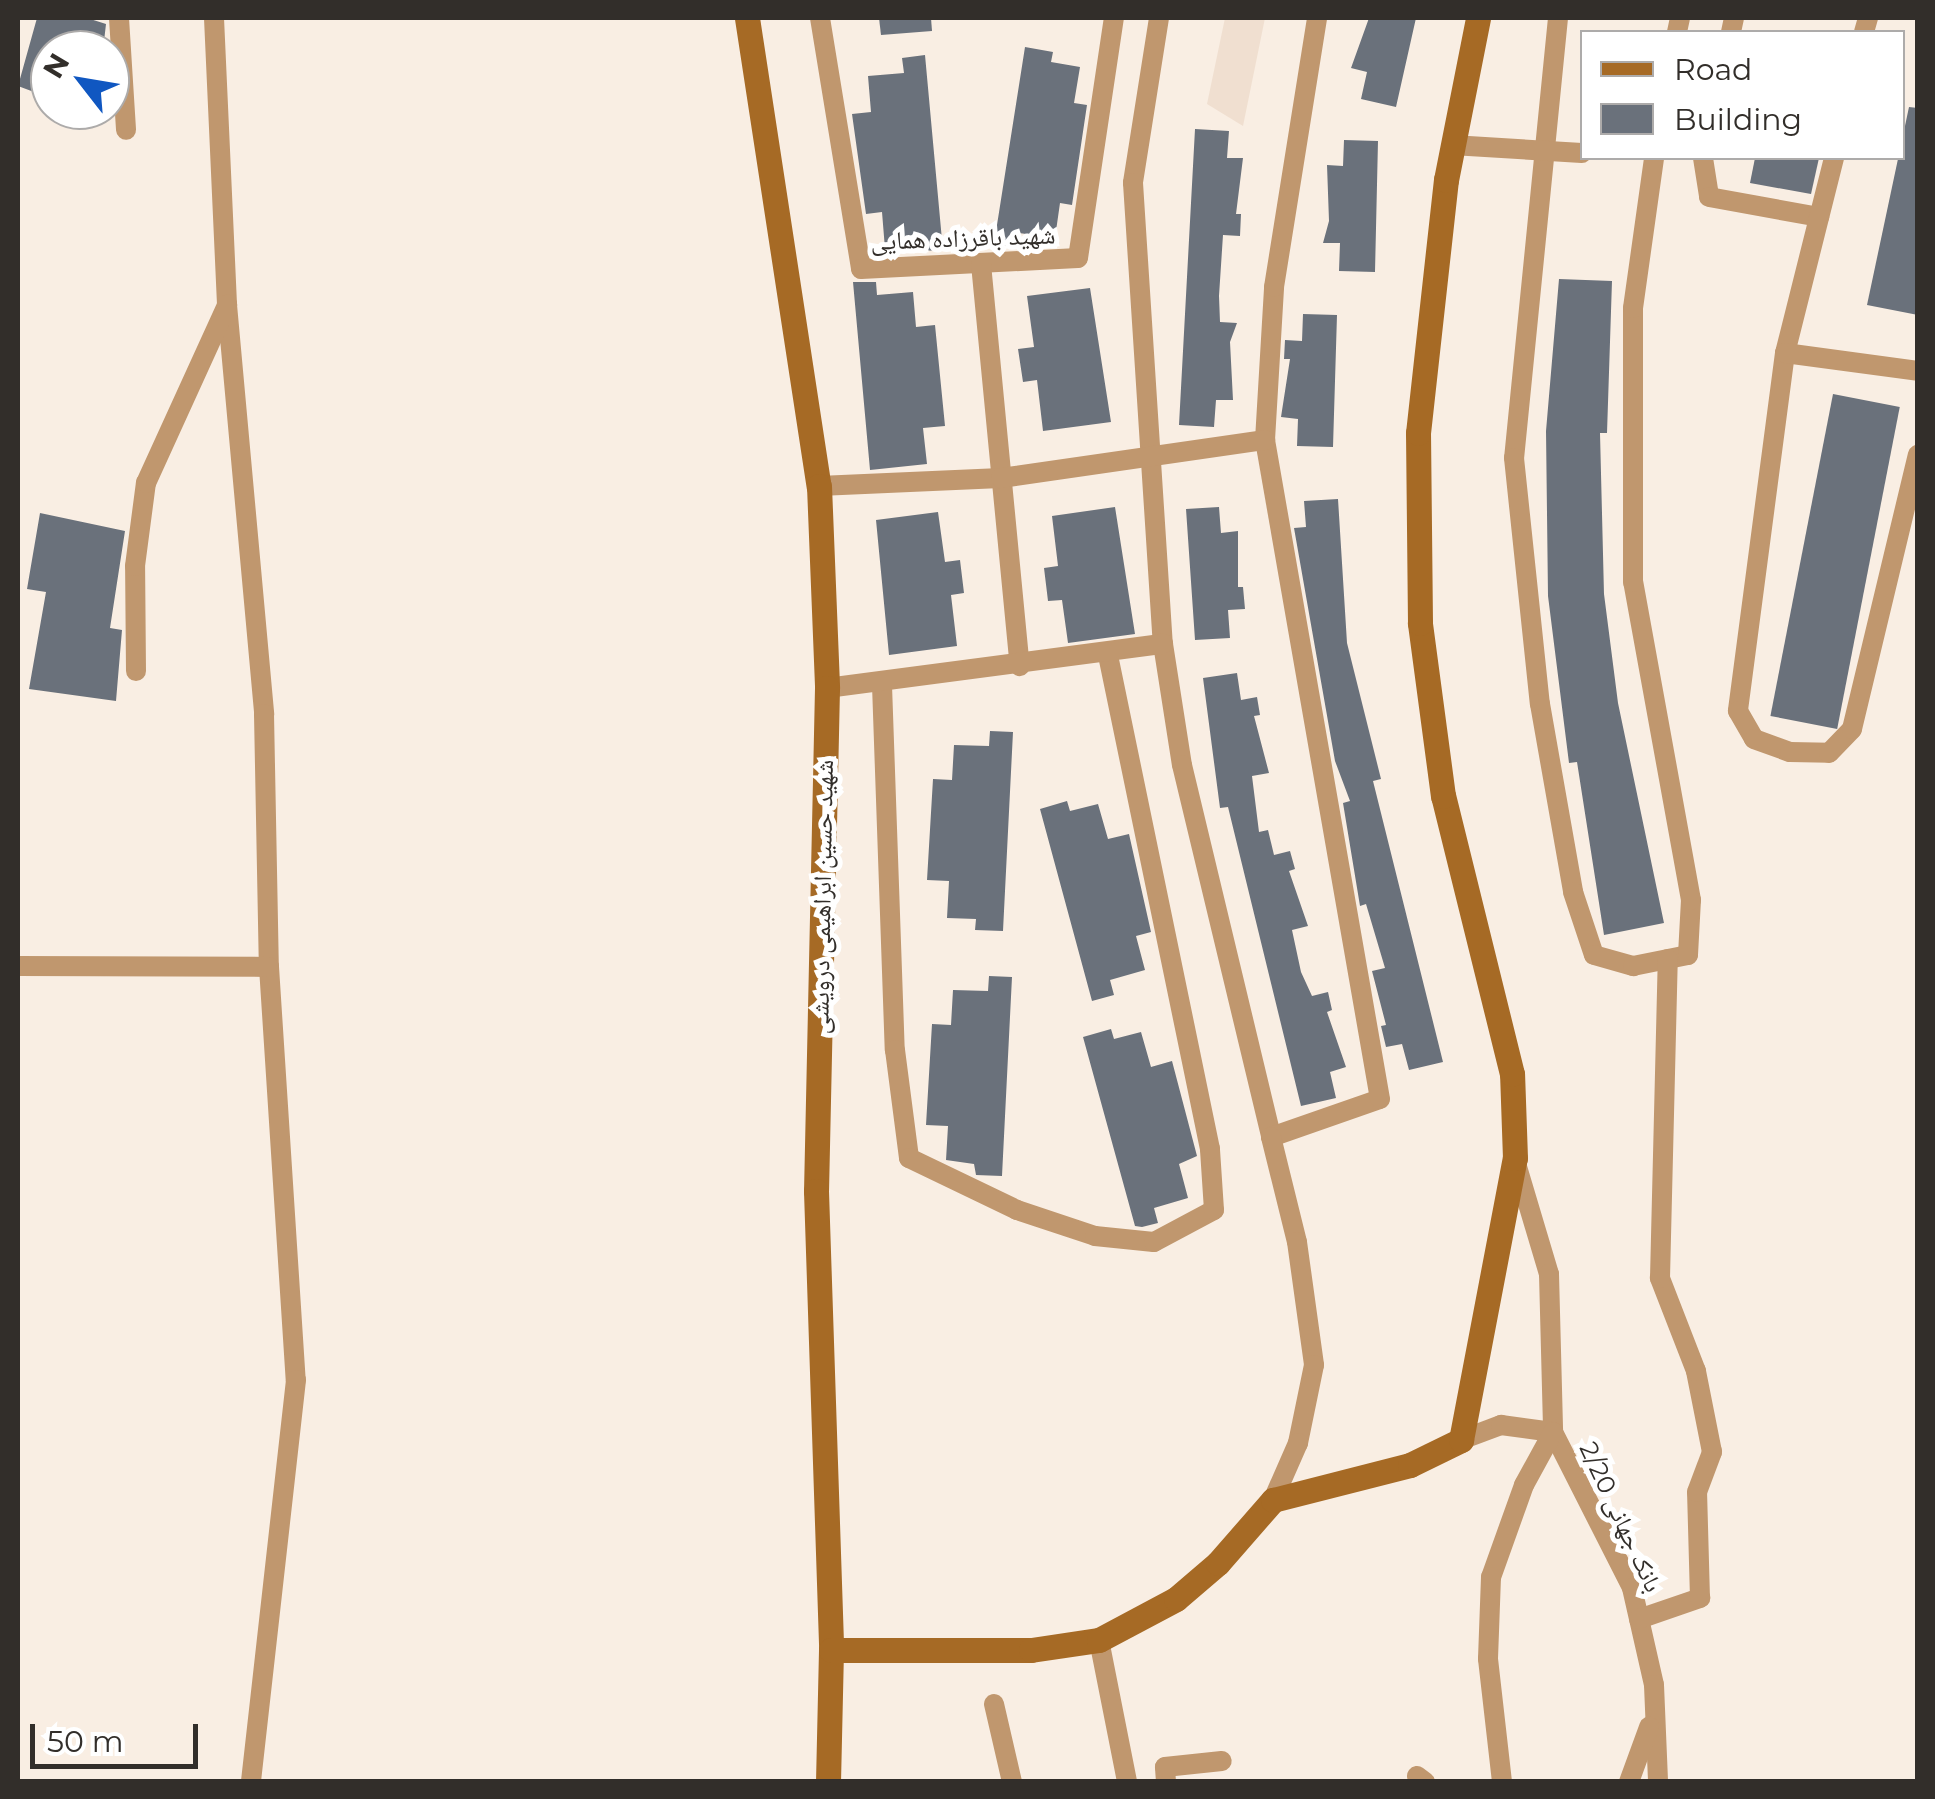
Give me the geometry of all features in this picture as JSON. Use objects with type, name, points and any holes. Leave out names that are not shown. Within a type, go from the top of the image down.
[{"type":"street","points":[[214,18],[227,305],[264,714],[269,967],[296,1380],[250,1782]]},
{"type":"street","name":"شهید حسین ابراهیمی درویشی","points":[[747,18],[819,486],[827,688],[816,1191],[831,1650],[828,1782]]},
{"type":"street","name":"شهید باقرزاده همایی","points":[[820,18],[861,269],[1078,258],[1114,18]]},
{"type":"street","points":[[831,1650],[1031,1650],[1099,1640],[1176,1598],[1218,1563],[1273,1500],[1298,1443],[1314,1364],[1296,1242],[1182,765],[1164,644],[1133,183],[1159,18]]},
{"type":"street","points":[[1272,1138],[1380,1100],[1265,440],[1274,287],[1317,18]]},
{"type":"street","points":[[1461,1440],[1515,1158],[1512,1074],[1443,796],[1420,623],[1418,433],[1452,145],[1478,18]]},
{"type":"street","points":[[1558,18],[1514,458],[1540,704],[1573,892],[1594,954],[1634,966],[1688,955],[1692,900],[1632,582],[1633,308],[1653,160]]},
{"type":"street","points":[[1452,145],[1580,153]]},
{"type":"street","points":[[1703,160],[1709,198],[1819,217]]},
{"type":"street","points":[[1833,160],[1785,353],[1738,712],[1754,739],[1790,752],[1829,754],[1852,729],[1918,455]]},
{"type":"street","points":[[981,264],[1020,666]]},
{"type":"street","points":[[136,672],[135,566],[146,483],[227,305]]},
{"type":"street","points":[[1785,353],[1918,371]]},
{"type":"street","points":[[819,486],[1000,478],[1265,440]]},
{"type":"street","points":[[827,688],[882,685],[1164,644]]},
{"type":"street","points":[[882,685],[895,1050],[909,1158],[1017,1210],[1095,1236],[1154,1242],[1214,1210],[1210,1149],[1108,655]]},
{"type":"street","points":[[1639,1619],[1700,1598],[1697,1492],[1712,1452],[1696,1371],[1660,1278],[1668,958]]},
{"type":"street","points":[[18,966],[269,967]]},
{"type":"street","name":"بانک جهانی 2/20","points":[[1515,1158],[1549,1274],[1553,1432],[1632,1588],[1654,1710],[1658,1782]]},
{"type":"street","points":[[1273,1500],[1410,1465],[1501,1425],[1553,1432],[1524,1485],[1492,1578],[1488,1659],[1502,1782]]},
{"type":"street","points":[[1099,1640],[1127,1782]]},
{"type":"street","points":[[994,1704],[1012,1782]]},
{"type":"street","points":[[1629,1782],[1654,1710]]},
{"type":"street","points":[[1166,1782],[1165,1766],[1222,1761]]},
{"type":"shaded area","points":[[1225,18],[1265,18],[1243,126],[1207,104]]},
{"type":"building","points":[[37,18],[87,18],[106,24],[105,30],[34,30]]},
{"type":"building","points":[[879,18],[931,18],[932,31],[881,35]]},
{"type":"building","points":[[1369,18],[1416,18],[1396,107],[1361,99],[1367,72],[1351,68]]},
{"type":"building","points":[[30,43],[30,90],[18,86]]},
{"type":"building","points":[[1025,47],[1053,52],[1051,62],[1080,67],[1074,103],[1087,105],[1072,205],[1060,203],[1055,238],[1019,233],[1014,247],[994,244]]},
{"type":"building","points":[[925,55],[943,251],[885,249],[882,212],[866,214],[852,114],[871,112],[868,76],[904,73],[902,58]]},
{"type":"building","points":[[1909,107],[1918,108],[1918,315],[1867,305],[1898,160],[1905,160]]},
{"type":"building","points":[[1195,129],[1229,131],[1227,158],[1243,158],[1236,214],[1241,214],[1240,236],[1223,235],[1219,296],[1220,322],[1237,323],[1230,342],[1233,400],[1216,400],[1214,427],[1179,425]]},
{"type":"building","points":[[1344,140],[1378,141],[1375,272],[1339,271],[1340,243],[1323,243],[1329,221],[1327,165],[1343,166]]},
{"type":"building","points":[[1755,160],[1819,160],[1811,194],[1750,183]]},
{"type":"building","points":[[1559,279],[1612,281],[1607,433],[1600,433],[1604,594],[1618,703],[1664,923],[1604,935],[1577,762],[1569,763],[1548,596],[1546,431]]},
{"type":"building","points":[[853,282],[876,282],[877,295],[913,292],[916,327],[935,325],[945,426],[923,428],[927,464],[870,470]]},
{"type":"building","points":[[1090,288],[1111,422],[1043,431],[1037,380],[1023,382],[1018,349],[1034,347],[1027,296]]},
{"type":"building","points":[[1303,314],[1337,315],[1333,447],[1297,446],[1298,419],[1281,417],[1290,359],[1284,359],[1285,340],[1302,341]]},
{"type":"building","points":[[1833,394],[1900,407],[1837,729],[1770,716]]},
{"type":"building","points":[[1338,499],[1347,643],[1381,779],[1373,781],[1443,1062],[1409,1070],[1402,1044],[1386,1047],[1381,1026],[1386,1025],[1372,971],[1385,968],[1366,904],[1360,906],[1343,803],[1350,801],[1335,761],[1294,528],[1306,527],[1304,501]]},
{"type":"building","points":[[1115,507],[1135,634],[1068,643],[1062,600],[1048,601],[1044,568],[1058,566],[1052,516]]},
{"type":"building","points":[[1219,507],[1221,533],[1238,531],[1238,587],[1243,587],[1245,609],[1228,610],[1230,638],[1195,640],[1186,509]]},
{"type":"building","points":[[938,512],[945,562],[960,560],[964,593],[951,595],[957,646],[889,655],[876,520]]},
{"type":"building","points":[[40,513],[125,531],[110,628],[122,630],[116,701],[29,689],[46,592],[27,589]]},
{"type":"building","points":[[1237,673],[1241,700],[1257,697],[1260,715],[1254,716],[1269,773],[1252,776],[1259,832],[1268,830],[1274,855],[1290,851],[1295,869],[1289,871],[1308,926],[1292,930],[1301,972],[1312,996],[1328,992],[1332,1010],[1327,1012],[1346,1067],[1330,1072],[1336,1098],[1301,1106],[1228,807],[1220,808],[1203,678]]},
{"type":"building","points":[[990,731],[1013,732],[1003,931],[975,930],[976,919],[947,918],[949,881],[927,880],[933,779],[952,780],[954,745],[989,746]]},
{"type":"building","points":[[1067,801],[1070,811],[1098,804],[1108,839],[1129,834],[1151,932],[1136,936],[1145,970],[1110,980],[1114,995],[1092,1001],[1040,809]]},
{"type":"building","points":[[989,976],[1012,977],[1002,1176],[976,1175],[974,1164],[946,1160],[948,1126],[926,1125],[932,1024],[951,1025],[953,990],[988,991]]},
{"type":"building","points":[[1111,1029],[1114,1039],[1141,1032],[1151,1067],[1172,1061],[1197,1156],[1179,1164],[1188,1198],[1154,1208],[1158,1223],[1142,1227],[1135,1226],[1083,1037]]}]
